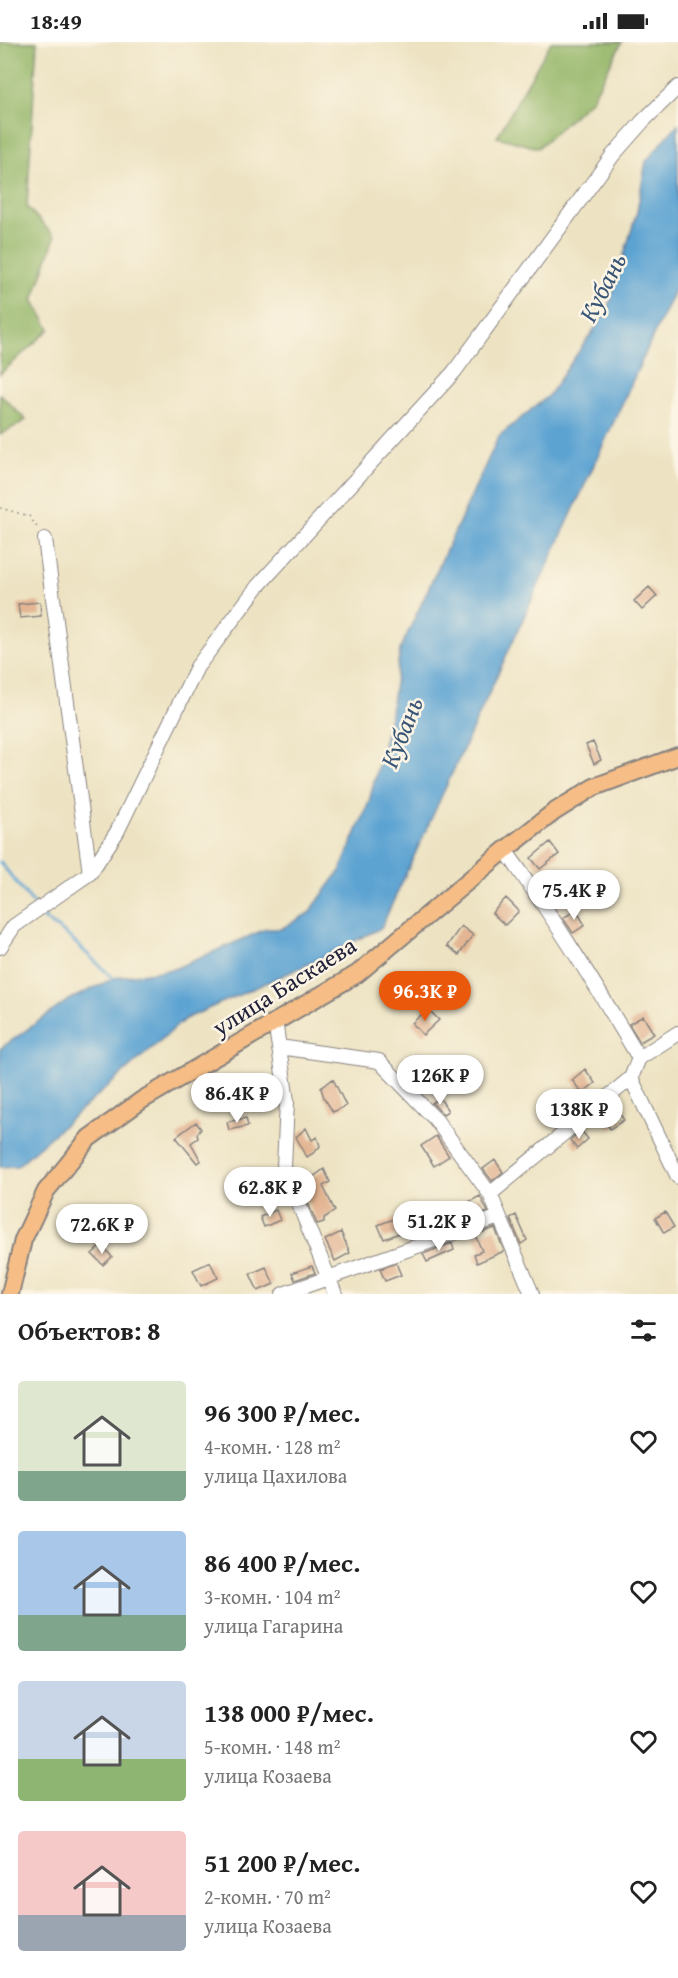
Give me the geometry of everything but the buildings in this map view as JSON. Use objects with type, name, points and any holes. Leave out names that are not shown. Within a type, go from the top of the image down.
[{"type":"main road","name":"улица Баскаева","points":[[10,1294],[23,1240],[46,1191],[89,1138],[142,1100],[357,974],[554,812],[594,787],[678,756]]},
{"type":"street","points":[[0,945],[14,927],[90,873],[117,832],[197,667],[258,586],[454,372],[613,155],[643,121],[678,87]]},
{"type":"street","points":[[45,539],[90,873]]},
{"type":"street","points":[[505,850],[612,1011],[639,1058]]},
{"type":"street","points":[[275,1021],[287,1101],[284,1167],[335,1294]]},
{"type":"street","points":[[490,1194],[631,1078],[639,1058],[678,1033]]},
{"type":"street","points":[[279,1047],[379,1061],[436,1120],[490,1194],[532,1294]]},
{"type":"street","points":[[631,1078],[678,1177]]},
{"type":"street","points":[[283,1294],[499,1217]]},
{"type":"path","points":[[0,508],[29,516],[45,539]]},
{"type":"green space","points":[[0,42],[37,42],[27,207],[55,237],[33,300],[50,329],[0,374]]},
{"type":"green space","points":[[551,42],[622,42],[592,99],[538,148],[497,137]]},
{"type":"green space","points":[[0,394],[26,420],[0,435]]},
{"type":"water","name":"Кубань","points":[[678,124],[678,282],[381,928],[313,962],[185,1019],[17,1166],[0,1167],[0,1049],[67,1001],[114,978],[174,969],[266,929],[281,929],[309,913],[340,871],[369,802],[390,717],[400,650],[499,436],[548,396],[607,311],[637,212],[646,161]]},
{"type":"waterway","points":[[0,862],[36,907]]},
{"type":"waterway","points":[[40,912],[46,920],[67,935],[115,980]]}]
